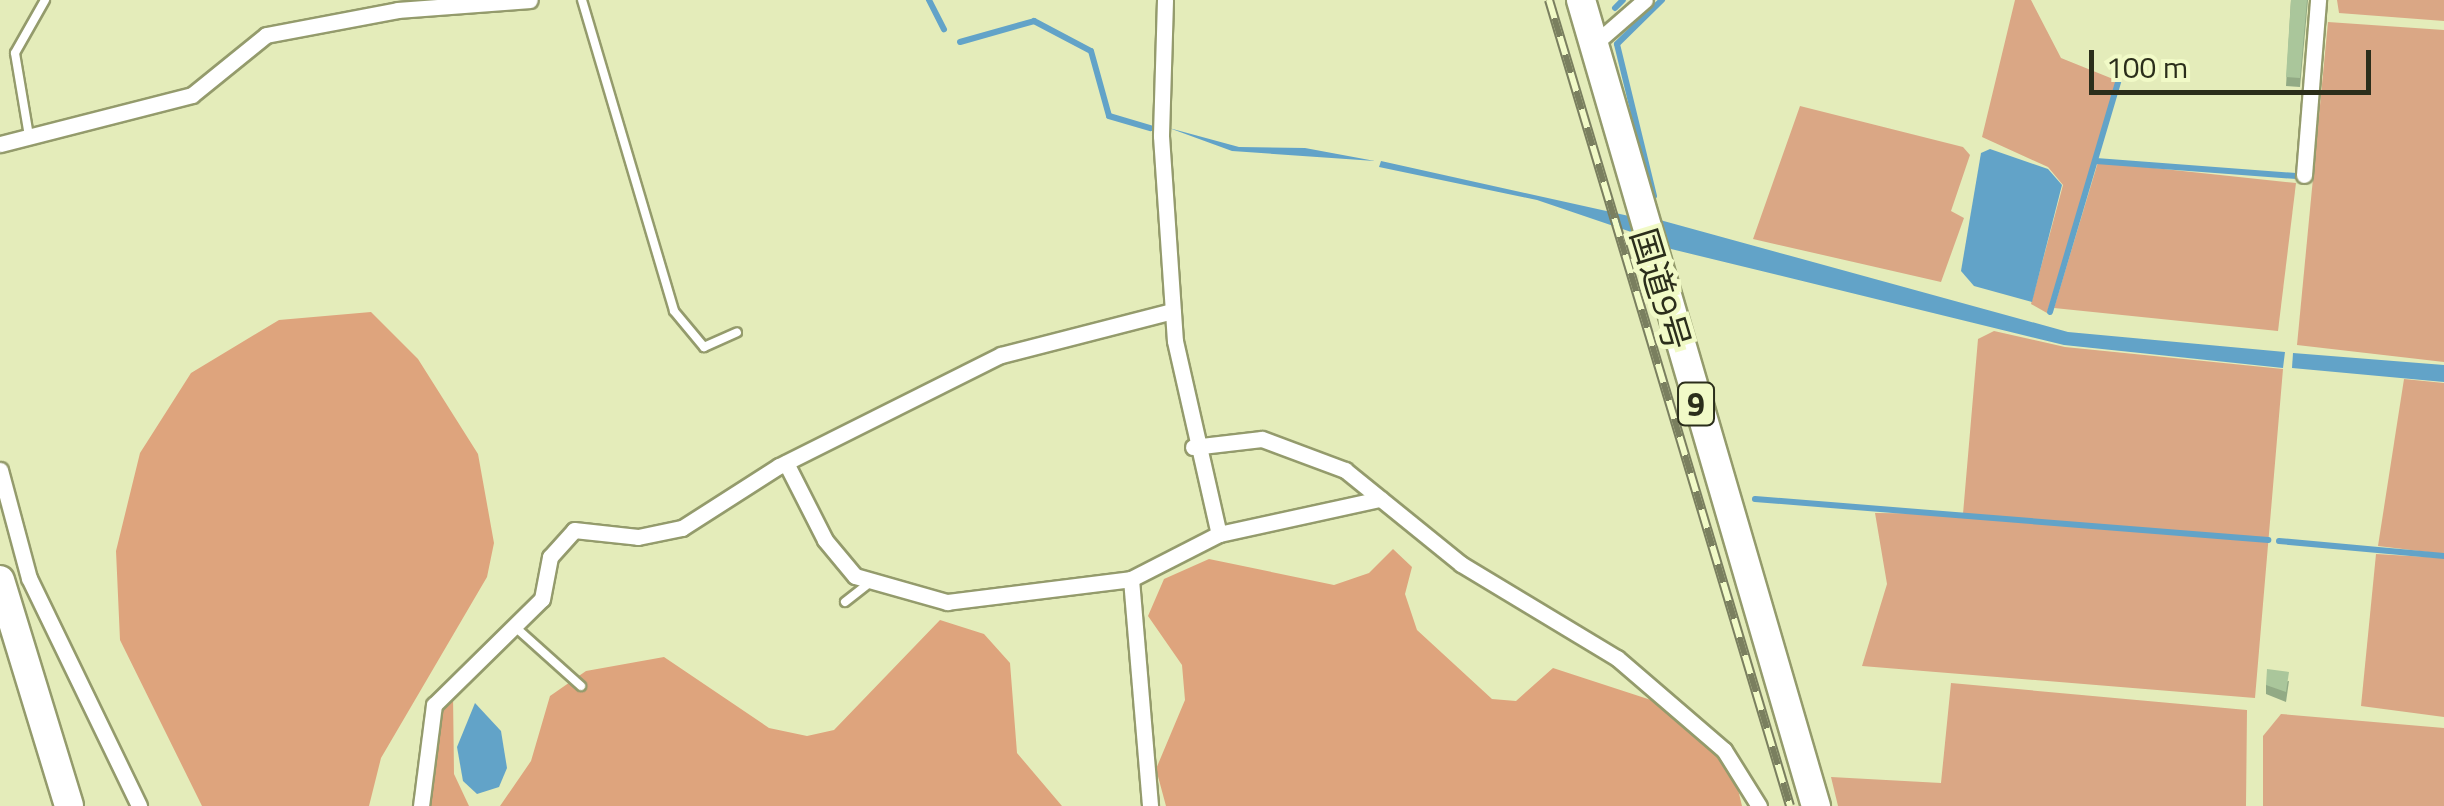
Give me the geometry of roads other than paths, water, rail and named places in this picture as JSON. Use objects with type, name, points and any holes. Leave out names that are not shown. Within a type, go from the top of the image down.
[{"type":"highway","name":"国道9号","points":[[1581,0],[1816,806]]},
{"type":"highway","points":[[0,580],[69,806]]},
{"type":"street","points":[[0,144],[192,96],[266,35],[398,10],[530,0]]},
{"type":"street","points":[[1165,0],[1172,311],[1193,447],[1219,534]]},
{"type":"street","points":[[1592,46],[1645,0]]},
{"type":"street","points":[[2304,174],[2318,0]]},
{"type":"street","points":[[421,806],[434,705],[542,599],[550,558],[574,530],[638,537],[682,528],[786,463],[1013,350],[1172,311]]},
{"type":"street","points":[[1193,447],[1284,443],[1345,470],[1496,588],[1616,658],[1724,750],[1759,806]]},
{"type":"street","points":[[786,463],[825,540],[867,584],[970,602],[1130,579],[1219,534],[1380,499]]},
{"type":"street","points":[[0,470],[30,578],[139,806]]},
{"type":"street","points":[[1130,579],[1150,806]]},
{"type":"lane","points":[[29,136],[14,63],[45,0]]},
{"type":"lane","points":[[582,0],[674,311],[704,347],[737,332]]},
{"type":"lane","points":[[845,602],[867,584]]},
{"type":"lane","points":[[514,626],[582,686]]},
{"type":"water","points":[[1169,128],[1239,147],[1305,148],[1375,161],[1232,151]]},
{"type":"water","points":[[1990,149],[2048,169],[2062,185],[2032,302],[1974,286],[1961,271],[1981,153]]},
{"type":"water","points":[[1381,161],[1638,218],[1643,236],[1537,200],[1379,167]]},
{"type":"water","points":[[1660,220],[2068,332],[2285,352],[2283,368],[2064,345],[1667,248]]},
{"type":"water","points":[[2293,353],[2444,365],[2444,382],[2292,368]]},
{"type":"water","points":[[475,703],[501,731],[507,768],[499,787],[477,794],[463,781],[457,747]]},
{"type":"waterway","points":[[929,0],[944,29]]},
{"type":"waterway","points":[[1615,8],[1623,0]]},
{"type":"waterway","points":[[1654,196],[1617,44],[1662,0]]},
{"type":"waterway","points":[[960,42],[1034,21],[1091,51],[1109,116],[1150,128]]},
{"type":"waterway","points":[[2050,312],[2118,82]]},
{"type":"waterway","points":[[2096,161],[2296,176]]},
{"type":"waterway","points":[[1755,499],[2268,540]]},
{"type":"waterway","points":[[2279,541],[2444,556]]},
{"type":"railway","points":[[1549,0],[1790,806]]}]
